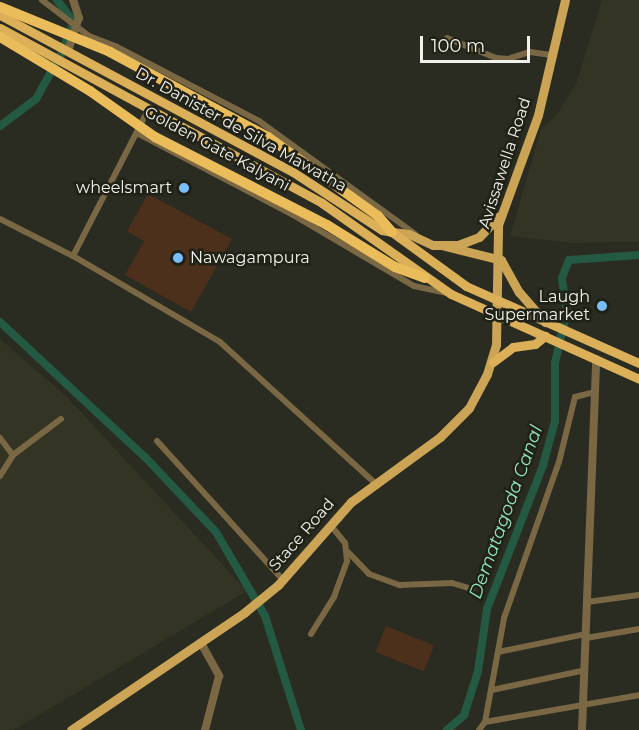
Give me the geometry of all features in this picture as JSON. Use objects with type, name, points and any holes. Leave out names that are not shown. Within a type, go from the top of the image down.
[{"type":"highway","name":"Golden Gate Kalyani","points":[[0,7],[110,52],[144,74],[251,128],[345,191],[386,223],[392,232]]},
{"type":"highway","name":"Dr. Danister de Silva Mawatha","points":[[0,15],[293,172],[382,230],[392,232],[444,272],[500,302],[639,363]]},
{"type":"highway","name":"Dr. Danister de Silva Mawatha","points":[[0,28],[322,203],[425,278],[451,294],[639,379]]},
{"type":"highway","name":"Golden Gate Kalyani","points":[[0,37],[82,86],[155,137],[327,225],[395,267],[425,278]]},
{"type":"highway","points":[[493,362],[513,347],[535,344],[547,337]]},
{"type":"main road","name":"Avissawella Road","points":[[497,316],[500,302],[495,256],[502,212],[538,116],[565,0]]},
{"type":"main road","points":[[441,246],[473,240],[502,212]]},
{"type":"main road","points":[[392,232],[441,246],[495,256],[507,264],[519,292],[549,323]]},
{"type":"main road","name":"Stace Road","points":[[71,730],[245,612],[283,580],[374,482],[461,418],[493,362],[497,316]]},
{"type":"street","points":[[42,0],[76,29],[259,121],[424,241]]},
{"type":"street","points":[[68,51],[76,29],[78,10],[73,0]]},
{"type":"street","points":[[447,39],[496,58],[508,59],[530,52],[551,55]]},
{"type":"street","points":[[73,256],[149,108]]},
{"type":"street","points":[[137,133],[293,215],[414,286],[451,294]]},
{"type":"street","points":[[0,219],[73,256],[232,351],[374,482]]},
{"type":"street","points":[[582,730],[596,359]]},
{"type":"street","points":[[478,730],[485,722],[504,618],[559,462],[575,397],[595,392]]},
{"type":"street","points":[[0,476],[13,455],[61,418]]},
{"type":"street","points":[[0,438],[13,455]]},
{"type":"street","points":[[157,441],[283,580]]},
{"type":"street","points":[[331,526],[348,552],[369,574],[400,585],[452,583],[472,589]]},
{"type":"street","points":[[311,634],[334,597],[348,552]]},
{"type":"street","points":[[587,602],[639,595]]},
{"type":"street","points":[[498,652],[639,629]]},
{"type":"street","points":[[201,643],[219,676],[205,730]]},
{"type":"street","points":[[492,690],[585,670]]},
{"type":"street","points":[[485,722],[583,707],[639,695]]},
{"type":"shaded area","points":[[602,0],[639,0],[639,242],[573,243],[510,236],[541,129],[557,114],[576,84]]},
{"type":"shaded area","name":"Nawagampura","points":[[148,194],[232,239],[191,312],[125,275],[144,241],[127,231]]},
{"type":"shaded area","points":[[0,339],[67,397],[247,591],[14,730],[0,730]]},
{"type":"shaded area","points":[[386,626],[434,645],[424,671],[376,652]]},
{"type":"waterway","points":[[0,126],[36,99],[61,54],[74,22],[57,0]]},
{"type":"waterway","name":"Dematagoda Canal","points":[[447,730],[464,715],[478,671],[487,609],[543,465],[555,421],[555,363],[567,311],[562,278],[569,260],[639,255]]},
{"type":"waterway","points":[[0,322],[145,457],[216,532],[265,616],[301,730]]},
{"type":"place","name":"wheelsmart","points":[[184,188]]},
{"type":"place","name":"Nawagampura","points":[[178,258]]},
{"type":"place","name":"Laugh Supermarket","points":[[602,306]]}]
